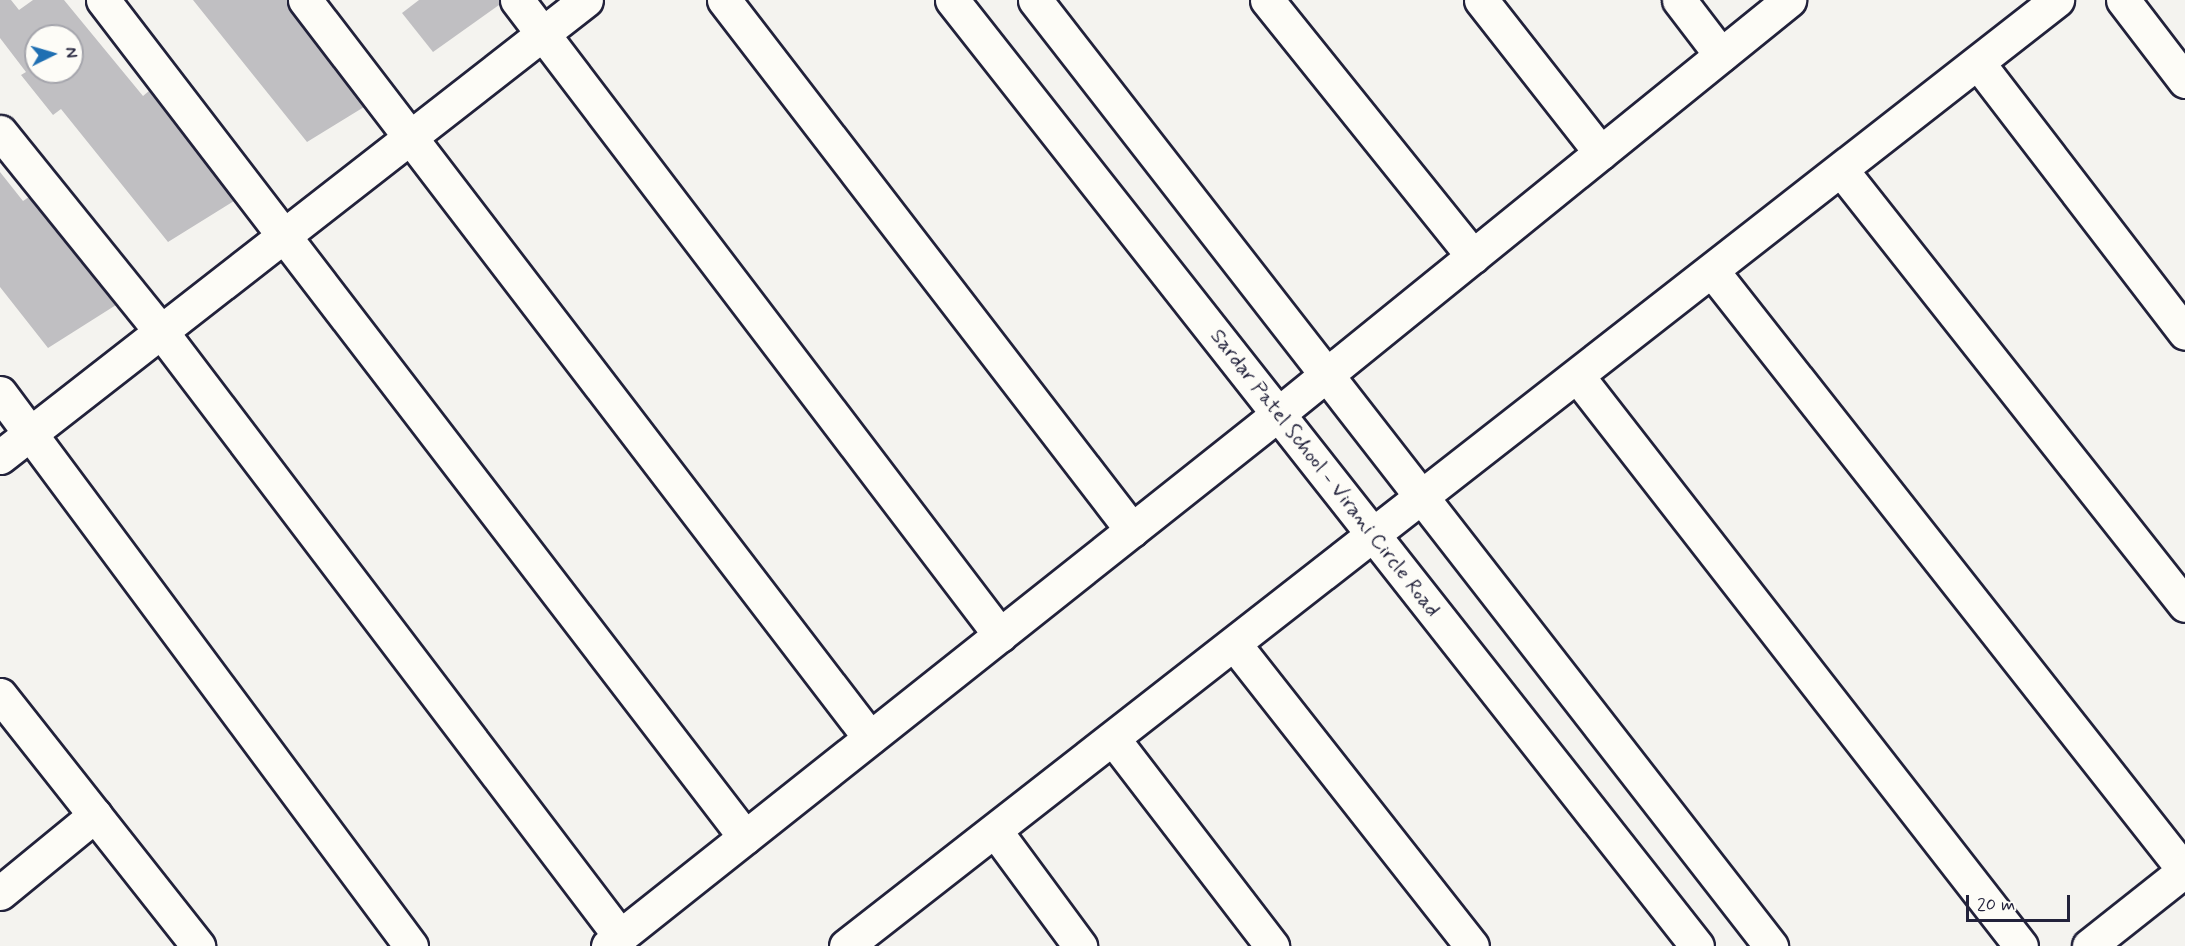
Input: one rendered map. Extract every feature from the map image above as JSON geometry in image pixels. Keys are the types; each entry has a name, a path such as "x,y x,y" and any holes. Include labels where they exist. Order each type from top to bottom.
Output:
{"street":[{"path":"103,0 281,236 745,837"},
{"path":"305,0 870,738"},
{"path":"517,0 999,635"},
{"path":"0,457 586,0"},
{"path":"724,0 1132,530"},
{"name":"Sardar Patel School - Virani Circle Road","path":"952,0 1697,946"},
{"path":"1035,0 1771,946"},
{"path":"1267,0 1473,256"},
{"path":"1481,0 1601,153"},
{"path":"1679,0 1721,55"},
{"path":"0,132 160,330 614,941 1278,414 1789,0"},
{"path":"864,941 996,832 1842,171 2057,0"},
{"path":"2123,0 2185,81"},
{"path":"1978,63 2185,333"},
{"path":"1842,171 2185,605"},
{"path":"1713,272 2185,870 2089,946"},
{"path":"1578,377 2021,946"},
{"path":"0,393 411,946"},
{"path":"1235,645 1472,946"},
{"path":"0,695 198,946"},
{"path":"1114,740 1272,946"},
{"path":"0,893 95,815"},
{"path":"996,832 1080,946"}],"building":[{"path":"0,0 11,0 19,10 33,0 64,0 84,24 24,24 24,69 0,38"},
{"path":"193,0 287,0 290,11 364,107 307,142"},
{"path":"419,0 499,0 499,5 433,52 402,13"},
{"path":"84,24 143,96 149,91 234,201 168,242 61,109 53,115 28,84 84,84"},
{"path":"0,172 23,201 29,197 116,305 48,348 0,287"}]}
